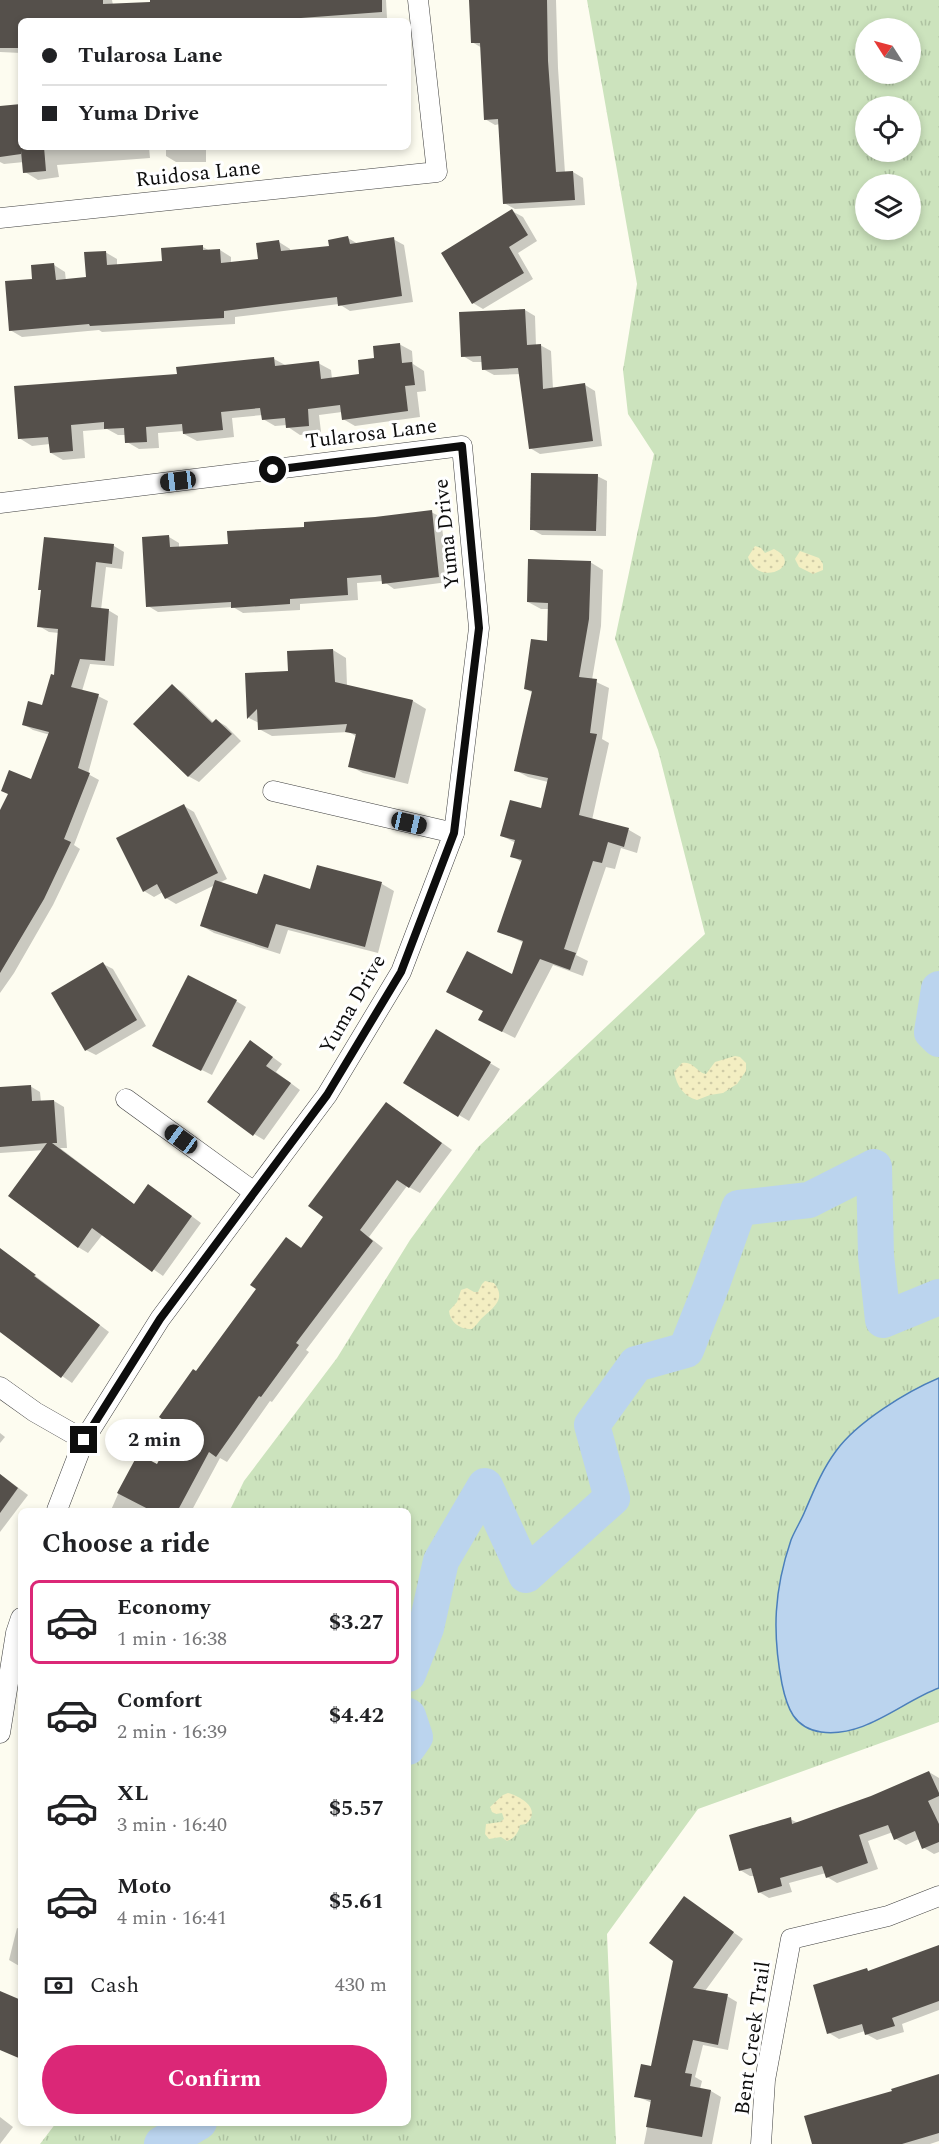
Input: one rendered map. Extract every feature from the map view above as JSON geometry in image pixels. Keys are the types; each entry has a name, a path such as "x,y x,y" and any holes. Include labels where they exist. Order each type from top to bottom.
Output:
{"street":[{"name":"Ruidosa Lane","path":"0,218 437,172 418,0"},
{"name":"Tularosa Lane","path":"0,503 462,446"},
{"name":"Yuma Drive","path":"58,1508 84,1440 160,1319 327,1095 401,972 454,833 479,628 462,446"},
{"path":"273,791 454,833"},
{"path":"126,1099 254,1192"},
{"path":"0,1387 35,1412 84,1440"},
{"path":"0,1733 18,1627"},
{"name":"Bent Creek Trail","path":"761,2144 765,2080 791,1939 888,1916 939,1896"}],"green space":[{"path":"587,0 939,0 939,1722 698,1809 607,1934 616,2144 40,2144 54,2126 411,2126 411,1508 231,1508 244,1481 337,1358 410,1240 478,1147 705,934 658,750 615,639 654,454 628,414 623,370 637,284"}],"sand":[{"path":"755,546 761,548 765,553 774,549 782,555 785,562 782,567 769,573 761,572 753,566 748,557"},
{"path":"800,551 819,558 823,564 823,570 813,574 799,567 795,559"},
{"path":"735,1056 740,1057 746,1063 746,1071 737,1084 723,1093 697,1100 684,1093 677,1082 674,1072 682,1063 690,1064 706,1074 715,1062"},
{"path":"485,1281 494,1283 498,1289 497,1303 472,1329 460,1327 451,1319 449,1311 457,1302 461,1290 467,1288 478,1292"},
{"path":"508,1793 528,1804 532,1813 530,1819 526,1824 520,1825 516,1835 510,1840 507,1841 501,1837 489,1839 485,1834 486,1824 500,1822 504,1819 502,1813 492,1812 490,1807"}],"water":[{"path":"939,1378 939,1688 882,1718 853,1730 821,1732 812,1730 798,1721 789,1709 782,1684 777,1647 778,1594 791,1540 822,1473 845,1440 883,1409"}],"building":[{"path":"0,0 103,0 103,4 150,2 150,0 382,0 382,12 301,18 18,18 18,48 0,48"},
{"path":"469,0 547,0 548,61 556,172 573,171 575,200 503,204 498,119 484,120 480,43 471,43"},
{"path":"18,104 18,150 44,150 46,171 23,173 21,151 21,154 0,157 0,106"},
{"path":"512,209 528,235 509,247 524,273 472,304 441,253"},
{"path":"348,236 350,244 394,237 402,296 338,306 337,297 224,311 224,318 90,326 89,324 9,331 5,281 32,279 31,265 54,263 56,280 86,277 84,252 106,251 107,265 162,261 161,248 203,245 203,250 220,249 221,263 258,259 256,243 279,240 281,251 329,246 328,240"},
{"path":"525,309 527,345 541,344 543,389 585,383 593,441 529,449 518,368 482,370 481,356 461,357 459,312"},
{"path":"400,343 402,363 412,362 415,385 405,386 408,411 342,420 340,405 308,409 309,426 286,428 285,418 262,420 260,408 221,412 223,430 183,434 182,424 146,427 147,442 125,443 124,428 104,429 104,422 71,425 73,451 50,453 48,437 18,439 14,386 177,374 176,367 274,357 275,366 319,361 321,379 359,374 358,360 374,358 373,346"},
{"path":"531,473 598,474 596,531 530,530"},
{"path":"432,510 439,577 382,584 381,575 347,578 348,595 290,599 290,604 231,608 231,602 146,607 142,537 169,535 170,547 228,544 227,531 304,527 304,522"},
{"path":"44,537 114,544 112,564 96,562 91,607 109,609 105,661 80,659 71,687 99,694 78,768 90,773 64,839 71,842 44,899 0,973 0,810 8,794 1,791 9,770 31,779 49,732 22,725 28,701 42,705 51,674 54,675 58,629 37,627 41,590 38,590"},
{"path":"528,559 591,561 589,619 579,677 597,679 590,733 597,734 579,815 629,828 624,847 608,842 602,863 593,861 564,949 576,953 570,970 540,959 502,1032 478,1020 483,1011 446,992 467,951 512,974 523,941 497,932 522,860 510,857 515,840 500,836 510,800 541,808 548,778 514,771 532,691 524,689 531,639 547,641 548,603 527,602"},
{"path":"333,649 335,682 413,700 395,778 348,767 356,734 345,732 347,724 258,730 257,709 247,719 245,673 288,671 287,651"},
{"path":"172,684 212,723 216,719 232,734 188,777 133,724"},
{"path":"184,804 218,873 165,899 157,884 143,892 116,838"},
{"path":"317,865 382,882 365,947 276,924 268,948 200,926 215,880 257,894 264,874 310,889"},
{"path":"103,962 137,1020 85,1051 51,993"},
{"path":"188,975 237,1000 201,1071 152,1046"},
{"path":"436,1029 491,1062 458,1117 403,1083"},
{"path":"250,1040 273,1057 266,1066 291,1083 253,1136 207,1102"},
{"path":"31,1085 32,1101 54,1100 57,1143 52,1143 134,1204 148,1184 192,1216 152,1272 92,1228 78,1248 8,1196 47,1143 0,1147 0,1087"},
{"path":"386,1102 442,1143 409,1188 397,1180 360,1230 373,1241 296,1343 299,1345 216,1457 209,1452 179,1508 146,1508 117,1493 138,1454 157,1464 175,1429 159,1417 193,1369 196,1371 256,1289 250,1285 286,1237 301,1248 323,1217 308,1206"},
{"path":"0,1248 100,1325 61,1378 0,1332"},
{"path":"0,1474 18,1488 0,1513"},
{"path":"929,1771 939,1793 939,1796 928,1801 939,1824 939,1842 922,1849 915,1831 894,1840 888,1825 859,1835 868,1863 826,1878 822,1866 780,1878 782,1886 758,1893 751,1868 739,1871 729,1835 791,1817 792,1824 871,1796"},
{"path":"684,1896 734,1932 693,1988 728,1994 718,2045 693,2040 685,2073 692,2074 690,2086 711,2090 702,2137 646,2127 651,2100 634,2097 641,2064 651,2066 673,1961 649,1943"},
{"path":"939,1945 939,2001 892,2018 895,2026 865,2035 862,2024 827,2034 813,1985 867,1968 868,1971"},
{"path":"0,1991 18,1999 18,2058 0,2050"},
{"path":"939,2074 939,2133 902,2144 812,2144 804,2116 892,2091 891,2089"}],"waterway":[{"path":"939,989 932,1032 939,1039"},
{"path":"411,1666 426,1628 441,1561 485,1486 526,1575 612,1498 592,1425 636,1364 686,1350 739,1208 809,1200 874,1167 876,1256 883,1320 939,1297"},
{"path":"411,1725 415,1737 411,1743"},
{"path":"162,2144 192,2126"}],"route":[{"path":"84,1440 160,1319 327,1095 401,972 454,833 479,628 462,446 273,470"}]}
